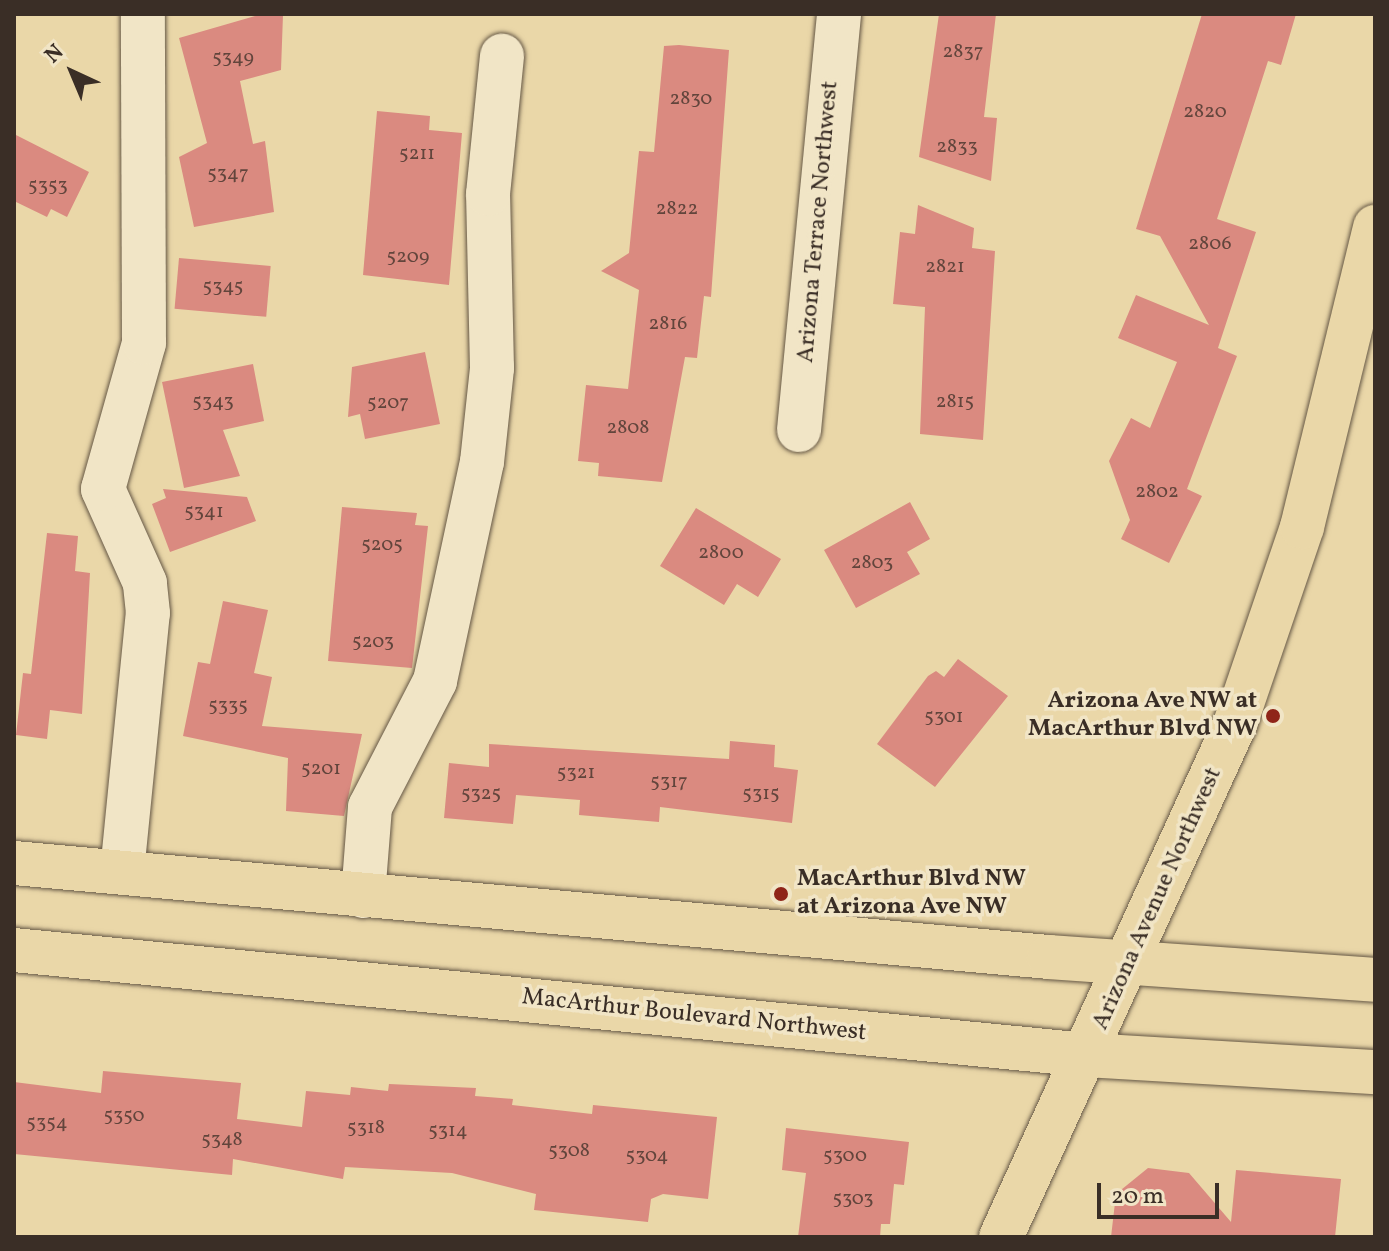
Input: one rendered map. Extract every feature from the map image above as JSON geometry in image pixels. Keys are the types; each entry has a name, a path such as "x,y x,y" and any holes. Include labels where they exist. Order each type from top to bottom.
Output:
{"main road":[{"name":"Arizona Avenue Northwest","path":"1001,1237 1087,1055 1235,724 1282,594 1375,227"},
{"path":"14,863 363,896 1375,980"},
{"name":"MacArthur Boulevard Northwest","path":"14,950 1087,1055 1375,1072"}],"street":[{"path":"122,872 148,613 145,583 103,489 144,343 143,14"},
{"name":"Arizona Terrace Northwest","path":"799,430 839,14"},
{"path":"363,896 370,807 435,681 482,462 492,368 488,194 502,56"}],"building":[{"path":"939,14 996,14 984,117 997,118 991,181 919,157"},
{"path":"1202,14 1296,14 1281,65 1268,61 1217,219 1256,232 1218,348 1237,356 1187,489 1202,496 1169,563 1121,539 1130,520 1109,461 1131,418 1150,428 1177,362 1118,338 1136,295 1209,325 1160,236 1136,229"},
{"path":"259,15 283,15 281,70 240,81 253,144 265,141 274,212 194,227 179,157 207,143 179,38"},
{"path":"664,46 729,50 711,297 704,296 697,358 685,357 662,482 598,476 599,463 578,461 586,385 628,389 639,290 601,271 629,253 639,151 654,152"},
{"path":"377,111 430,116 429,130 462,133 449,285 363,275"},
{"path":"14,134 89,172 67,217 51,209 47,217 14,201"},
{"path":"918,205 974,228 972,248 995,251 983,440 920,434 925,307 893,304 900,232 915,234"},
{"path":"179,258 271,266 266,317 175,309"},
{"path":"425,352 440,424 365,439 360,414 348,417 352,367"},
{"path":"253,364 264,421 223,430 240,476 184,488 162,382"},
{"path":"163,489 247,497 256,521 170,552 152,504 166,498"},
{"path":"910,502 930,539 907,552 920,574 856,608 824,550"},
{"path":"342,507 417,513 415,525 428,526 412,668 328,661"},
{"path":"696,508 781,559 758,597 737,584 724,605 660,566"},
{"path":"47,533 78,536 75,571 90,573 82,714 50,710 47,739 16,735 23,673 31,674"},
{"path":"223,601 268,610 254,673 272,677 262,726 362,734 344,816 286,811 288,758 183,736 198,662 210,664"},
{"path":"958,659 1008,696 935,787 877,744 928,676 936,671 944,677"},
{"path":"730,741 775,745 774,767 798,770 792,823 660,807 659,822 579,815 580,800 516,795 513,824 444,818 449,763 489,767 489,744 729,759"},
{"path":"103,1071 241,1083 237,1119 302,1127 306,1091 350,1095 351,1087 388,1091 389,1084 476,1088 475,1096 513,1099 512,1105 592,1114 593,1105 717,1117 708,1199 663,1194 651,1199 648,1222 534,1210 536,1194 452,1173 345,1167 343,1179 233,1159 232,1175 14,1154 14,1082 101,1093"},
{"path":"786,1128 909,1142 904,1185 894,1184 890,1224 881,1224 880,1237 798,1237 806,1173 782,1170"},
{"path":"1148,1168 1189,1173 1231,1222 1236,1170 1341,1179 1335,1237 1111,1237 1116,1194"}],"place":[{"name":"Arizona Ave NW at MacArthur Blvd NW","path":"1273,716"},
{"name":"MacArthur Blvd NW at Arizona Ave NW","path":"781,894"}]}
